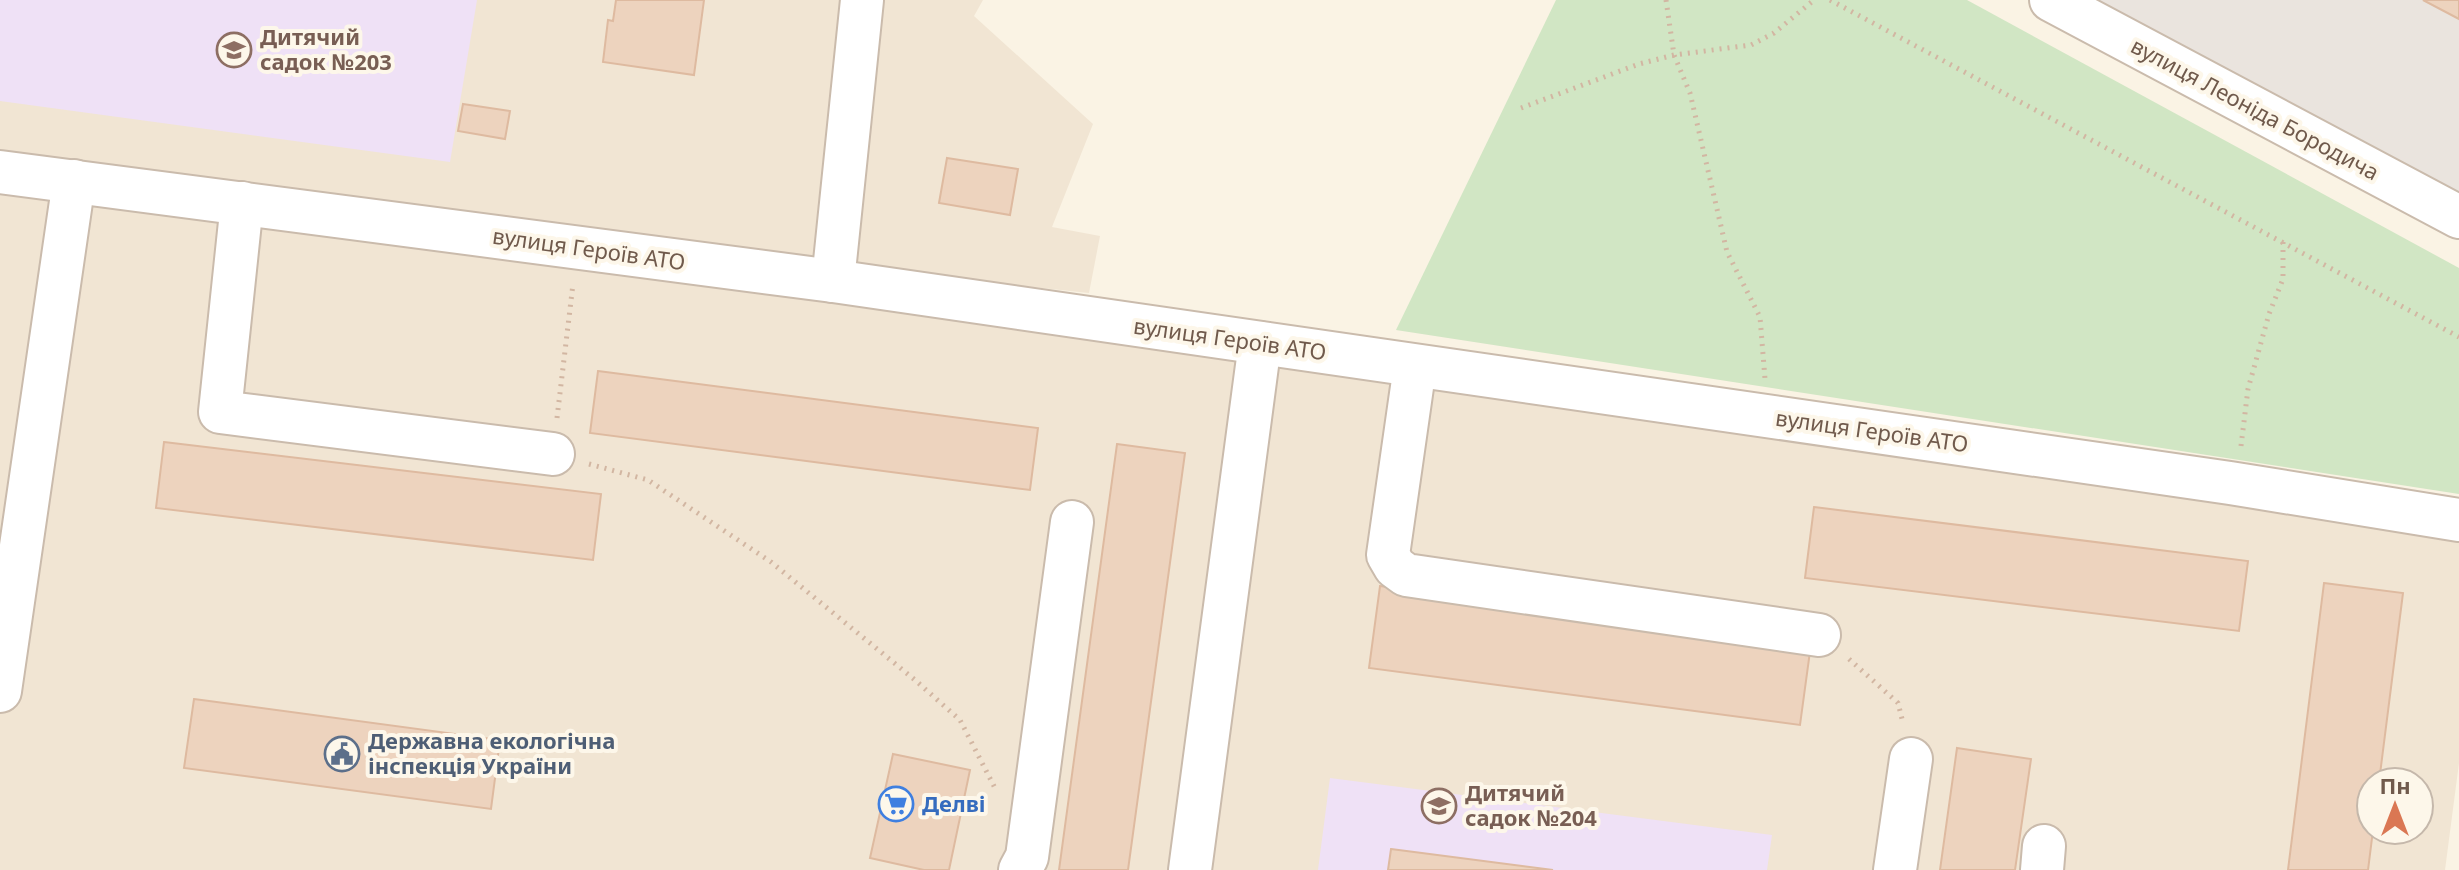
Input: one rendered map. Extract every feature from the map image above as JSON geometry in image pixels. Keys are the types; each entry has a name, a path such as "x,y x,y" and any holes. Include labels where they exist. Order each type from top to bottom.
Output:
{"street":[{"path":"833,281 862,0"},
{"name":"вулиця Леоніда Бородича","path":"2051,0 2459,217"},
{"name":"вулиця Героїв АТО","path":"0,172 833,281 2230,483 2459,520"},
{"path":"0,691 74,181"},
{"path":"242,203 220,412 553,454"},
{"path":"1190,870 1260,343"},
{"path":"1415,366 1388,555 1395,567 1406,575 1819,635"},
{"path":"1020,870 1027,857 1072,522"},
{"path":"1895,870 1911,759"}],"path":[{"path":"1666,0 1674,55 1690,93 1727,252 1760,317 1765,416"},
{"path":"1521,108 1639,64 1674,55 1751,45 1774,33 1814,0"},
{"path":"1830,0 2459,337"},
{"path":"2230,483 2242,439 2248,389 2269,314 2283,279 2283,241"},
{"path":"577,247 553,454 648,480 771,562 960,720 1002,801"},
{"path":"1819,635 1898,703 1911,759"}],"shaded area":[{"path":"0,0 983,0 974,16 1093,124 1052,227 1100,236 1089,293 242,203 0,169"},
{"name":"Дитячий садок №203","path":"0,0 477,0 450,162 0,101"},
{"path":"2051,0 2459,0 2459,217"},
{"path":"0,192 1304,358 2459,539 2459,763 2445,870 0,870"},
{"name":"Дитячий садок №204","path":"1330,778 1772,835 1767,870 1318,870"}],"green space":[{"path":"1556,0 1967,0 2459,268 2459,494 1396,330"}],"building":[{"path":"616,0 704,0 694,75 603,62 608,20 613,21"},
{"path":"2423,0 2459,0 2459,19"},
{"path":"463,104 510,111 505,139 458,131"},
{"path":"947,158 1018,169 1010,215 939,203"},
{"path":"598,371 1038,428 1030,490 590,433"},
{"path":"164,442 601,494 593,560 156,508"},
{"path":"1117,444 1185,453 1128,870 1059,870"},
{"path":"1814,507 2248,561 2239,631 1805,578"},
{"path":"2324,583 2403,593 2381,766 2355,766 2355,846 2371,846 2368,870 2288,870"},
{"path":"1380,586 1811,644 1800,725 1369,668"},
{"name":"Державна екологічна інспекція України","path":"194,699 500,740 491,809 184,768"},
{"path":"1957,748 2031,759 2015,870 1940,870"},
{"path":"893,754 970,770 949,870 924,870 870,858"},
{"path":"1391,849 1553,870 1388,870"}],"place":[{"name":"Дитячий садок №203","path":"234,50"},
{"name":"Державна екологічна інспекція України","path":"342,754"},
{"name":"Делві","path":"896,804"},
{"name":"Дитячий садок №204","path":"1439,806"}]}
